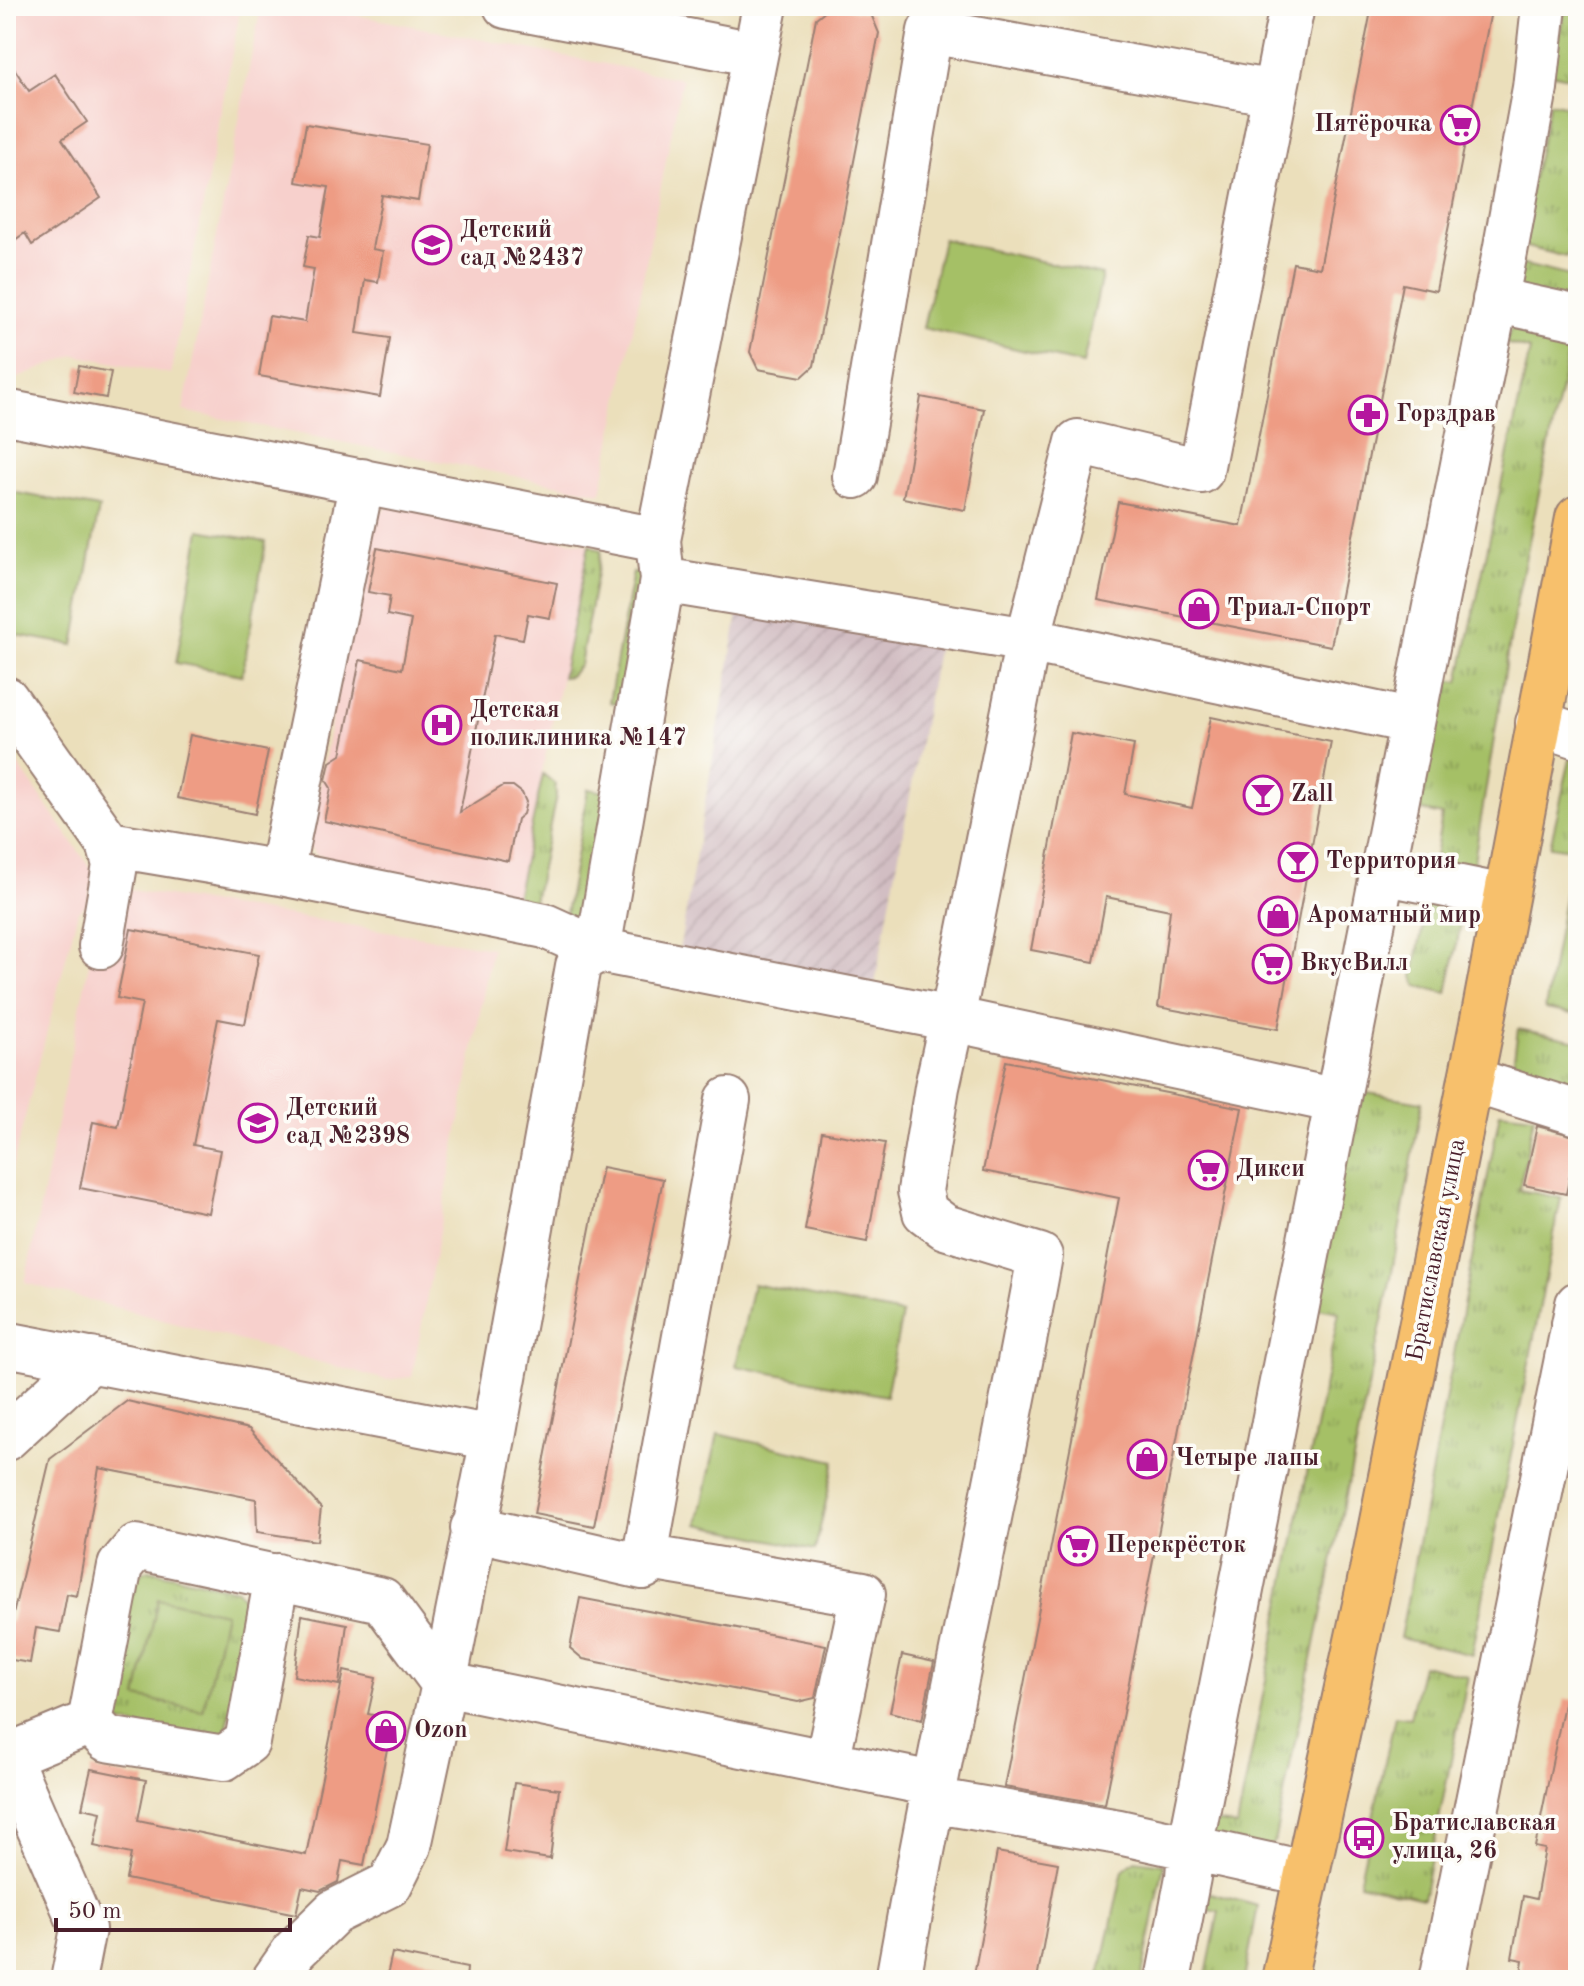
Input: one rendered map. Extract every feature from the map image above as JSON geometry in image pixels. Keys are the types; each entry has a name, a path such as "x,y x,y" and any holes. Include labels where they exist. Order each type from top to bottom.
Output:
{"main road":[{"name":"Братиславская улица","path":"1284,1980 1369,1586 1505,897 1558,729 1578,518"}],"street":[{"path":"506,6 609,16 755,54"},
{"path":"598,950 660,560 765,6"},
{"path":"898,1980 931,1800 1005,1448 1040,1256 945,1227 925,1212 920,1191 937,1087 1028,640 1078,442 1201,471 1292,6"},
{"path":"1168,1980 1188,1877 1190,1848 1495,300 1535,88 1544,6"},
{"path":"855,476 930,31 1274,93"},
{"path":"1495,300 1578,318"},
{"path":"6,412 362,481 660,560 1410,721"},
{"path":"281,873 362,481"},
{"path":"6,699 109,844 115,865 101,946"},
{"path":"109,844 281,873 545,926 598,950 952,1019 1337,1101"},
{"path":"1382,872 1505,897"},
{"path":"274,1980 295,1950 334,1912 390,1884 409,1846 493,1438 578,966 581,960 598,950"},
{"path":"1471,1080 1578,1113"},
{"path":"643,1567 728,1100"},
{"path":"1442,1980 1578,1304"},
{"path":"6,1344 493,1438"},
{"path":"6,1438 91,1360"},
{"path":"473,1528 643,1567 656,1559 863,1594 827,1762"},
{"path":"90,1722 120,1566 136,1547 382,1600 444,1684 923,1782 931,1800"},
{"path":"90,1722 107,1739 224,1758 247,1742 277,1576"},
{"path":"73,1980 83,1929 7,1756 90,1722"},
{"path":"931,1800 1119,1832 1305,1873"}],"shaded area":[{"path":"6,6 241,6 171,374 75,355 6,383"},
{"name":"Детский сад №2437","path":"261,6 310,6 682,79 601,493 183,411"},
{"name":"Детская поликлиника №147","path":"394,503 589,545 515,902 317,855 309,847 367,520"},
{"path":"740,603 938,645 875,983 679,951"},
{"path":"6,747 94,873 87,904 78,911 6,1191"},
{"name":"Детский сад №2398","path":"124,889 492,948 412,1377 386,1380 25,1283 89,963"}],"green space":[{"path":"1565,11 1578,13 1578,79 1550,73"},
{"path":"1550,102 1578,108 1578,209 1567,257 1518,245"},
{"path":"943,239 1102,275 1083,364 923,328"},
{"path":"1512,262 1578,278 1578,305 1517,292"},
{"path":"1515,319 1565,333 1571,339 1516,604 1473,867 1466,873 1433,869 1442,815 1413,809 1436,679 1459,682 1530,350 1505,343"},
{"path":"6,491 99,508 74,645 6,633"},
{"path":"200,530 266,542 242,675 176,663"},
{"path":"589,545 601,551 580,665 570,676 562,677"},
{"path":"633,572 654,576 630,706 609,702"},
{"path":"1573,747 1578,748 1578,850 1550,846"},
{"path":"543,774 555,784 556,796 533,906 515,902"},
{"path":"588,789 612,793 588,929 564,925"},
{"path":"1569,870 1578,872 1578,1015 1545,1009"},
{"path":"1428,899 1460,910 1461,923 1447,993 1417,986 1413,977"},
{"path":"1518,1029 1578,1041 1578,1097 1511,1080"},
{"path":"1355,1091 1422,1102 1392,1272 1274,1843 1268,1851 1209,1842 1210,1821 1237,1826 1339,1312 1313,1307"},
{"path":"1500,1112 1534,1116 1519,1190 1561,1198 1472,1655 1400,1638"},
{"path":"753,1284 902,1314 886,1396 736,1366"},
{"path":"718,1434 835,1461 815,1550 698,1524"},
{"path":"148,1570 237,1590 252,1610 226,1732 206,1741 114,1721 106,1703 133,1578"},
{"path":"158,1599 225,1613 203,1711 137,1697"},
{"path":"1422,1665 1468,1676 1423,1898 1359,1883 1395,1716 1410,1718"},
{"path":"1135,1860 1164,1864 1141,1980 1099,1980 1123,1870"},
{"path":"1200,1890 1258,1906 1244,1980 1205,1980 1219,1911 1193,1907"}],"building":[{"path":"831,6 871,14 879,33 814,366 802,377 758,369 750,352 816,18"},
{"path":"1372,6 1492,6 1436,291 1403,284 1331,646 1098,600 1118,502 1241,526 1293,263 1320,268"},
{"path":"6,56 29,91 55,74 87,122 62,139 101,198 32,245 25,233 6,246"},
{"path":"306,124 427,144 418,201 382,195 372,249 383,251 378,282 365,280 357,333 390,338 380,397 259,376 269,316 305,322 314,269 303,267 309,235 320,237 329,187 296,182"},
{"path":"79,366 111,372 106,398 74,392"},
{"path":"921,397 984,409 965,510 903,498"},
{"path":"377,548 557,583 550,618 528,614 523,639 495,634 460,812 503,786 513,786 522,793 526,802 523,814 517,819 508,861 324,821 331,788 326,780 330,762 341,755 360,660 402,669 411,620 387,615 390,596 368,592"},
{"path":"1211,717 1331,742 1278,1029 1158,1007 1170,910 1106,897 1094,962 1031,950 1071,733 1134,745 1125,794 1192,808"},
{"path":"190,735 268,751 255,814 177,798"},
{"path":"131,929 259,954 245,1024 218,1019 193,1145 220,1150 208,1213 80,1188 93,1122 118,1127 142,1003 117,998"},
{"path":"1006,1061 1242,1108 1105,1804 1004,1787 1119,1198 983,1171"},
{"path":"1537,1126 1578,1137 1566,1194 1524,1185"},
{"path":"822,1132 885,1143 867,1242 805,1230"},
{"path":"602,1167 663,1179 594,1526 534,1514"},
{"path":"127,1401 249,1429 321,1508 317,1541 257,1532 256,1499 99,1468 77,1596 67,1594 60,1632 36,1628 30,1663 6,1659 6,1623 11,1623 50,1459"},
{"path":"580,1598 826,1645 815,1698 798,1702 583,1659 570,1648"},
{"path":"302,1615 347,1624 339,1685 294,1676"},
{"path":"902,1655 934,1662 922,1720 890,1712"},
{"path":"344,1671 376,1678 368,1714 393,1719 364,1865 342,1861 338,1882 320,1891 302,1887 296,1914 126,1879 131,1854 94,1846 101,1812 82,1808 91,1769 146,1780 138,1820 306,1855"},
{"path":"1565,1699 1578,1700 1578,1980 1520,1980 1523,1960 1512,1958 1523,1896 1536,1899 1545,1849 1535,1847"},
{"path":"514,1783 559,1789 550,1859 504,1852"},
{"path":"997,1852 1058,1863 1037,1980 973,1980"},
{"path":"392,1953 467,1968 466,1980 386,1980"}],"place":[{"name":"Пятёрочка","path":"1460,125"},
{"name":"Детский сад №2437","path":"432,245"},
{"name":"Горздрав","path":"1368,415"},
{"name":"Триал-Спорт","path":"1199,609"},
{"name":"Детская поликлиника №147","path":"442,725"},
{"name":"Zall","path":"1263,795"},
{"name":"Территория","path":"1298,862"},
{"name":"Ароматный мир","path":"1278,916"},
{"name":"ВкусВилл","path":"1272,964"},
{"name":"Детский сад №2398","path":"258,1123"},
{"name":"Дикси","path":"1208,1170"},
{"name":"Четыре лапы","path":"1147,1459"},
{"name":"Перекрёсток","path":"1078,1546"},
{"name":"Ozon","path":"386,1731"},
{"name":"Братиславская улица, 26","path":"1364,1838"}]}
